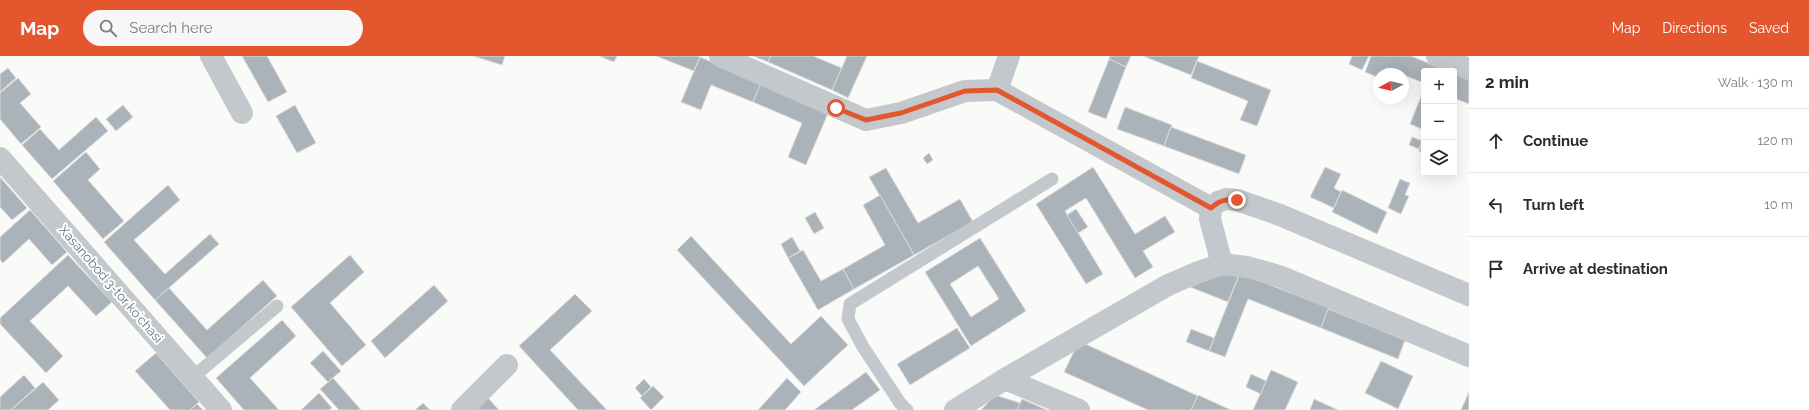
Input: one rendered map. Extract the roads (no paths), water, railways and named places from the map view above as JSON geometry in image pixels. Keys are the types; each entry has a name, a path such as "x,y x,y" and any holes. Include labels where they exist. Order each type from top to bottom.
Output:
{"street":[{"path":"211,56 242,113"},
{"path":"720,56 866,120 901,113 965,91 997,90 1211,208"},
{"path":"997,90 1009,56"},
{"path":"1437,56 1469,69"},
{"name":"Xasanobod 3-tor koʻchasi","path":"0,158 221,410"},
{"path":"1222,264 1210,219 1211,208 1218,202 1226,199 1237,200 1280,215 1469,295"},
{"path":"955,410 1005,379 1168,285 1222,264 1247,267 1279,276 1469,356"},
{"path":"462,410 508,365"},
{"path":"1005,379 1079,410"}],"lane":[{"path":"907,410 863,347 848,319 850,304 1052,179"},
{"path":"193,377 277,306"}]}
